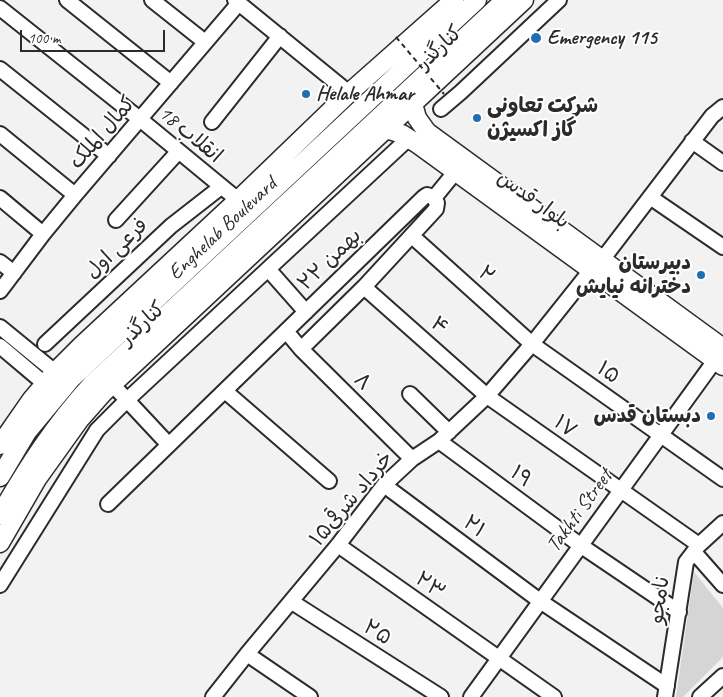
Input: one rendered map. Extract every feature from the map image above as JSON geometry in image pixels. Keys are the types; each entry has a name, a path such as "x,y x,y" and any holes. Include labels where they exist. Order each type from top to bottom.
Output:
{"main road":[{"name":"کنارگذر","path":"0,543 42,471 80,419 112,384 296,202 386,129 413,104 482,30 515,2"},
{"name":"کنارگذر","path":"0,445 32,400 45,374 238,200 349,93 462,3"},
{"name":"Enghelab Boulevard","path":"0,477 27,432 71,379 462,3"},
{"name":"Enghelab Boulevard","path":"0,515 46,438 68,409 116,360 182,299 296,202 482,30"},
{"name":"بلوار قدس","path":"413,104 417,118 460,166"},
{"name":"بلوار قدس","path":"386,129 402,134 460,166 721,356"},
{"path":"170,285 182,299"}],"street":[{"path":"67,0 170,83"},
{"path":"152,0 205,42"},
{"path":"441,109 462,92 559,0"},
{"path":"237,2 349,93"},
{"name":"کمال الملک","path":"0,291 43,234 141,120 237,2"},
{"path":"515,2 533,24"},
{"name":"انقلاب 18","path":"0,8 238,200"},
{"path":"212,122 280,36"},
{"path":"0,69 109,156"},
{"name":"۱۵خرداد شرقی","path":"213,697 338,545 384,485 412,459 450,432 487,396 532,344 650,197 712,116 723,107"},
{"path":"0,134 75,195"},
{"path":"0,585 97,430 409,138"},
{"path":"692,141 723,163"},
{"path":"116,220 178,152"},
{"path":"434,198 460,166"},
{"name":"فرعی اول","path":"45,344 171,226 221,187"},
{"name":"۲۲ بهمن","path":"108,504 424,197 428,195 434,198 437,203 436,209 364,287 301,349"},
{"path":"650,197 723,247"},
{"path":"0,198 43,234"},
{"name":"۲","path":"412,236 532,344"},
{"path":"0,262 14,273"},
{"path":"268,269 306,312"},
{"name":"۴","path":"364,287 487,396"},
{"path":"0,327 45,374"},
{"name":"۸","path":"286,331 301,349 412,459"},
{"name":"۱۵","path":"532,344 723,479"},
{"path":"0,346 45,374"},
{"name":"Takhti Street","path":"470,697 661,434 721,356"},
{"path":"112,384 169,444"},
{"path":"225,391 328,481"},
{"path":"410,394 450,432"},
{"name":"۱۷","path":"487,396 620,490 696,549 723,585"},
{"name":"۱۹","path":"439,441 580,545 679,612"},
{"name":"۲۱","path":"384,485 666,692"},
{"name":"نامجو","path":"666,692 686,562 696,549 723,523"},
{"name":"۲۳","path":"338,545 554,697"},
{"name":"۲۵","path":"292,602 441,697"},
{"path":"247,654 310,697"},
{"path":"700,697 723,676"}],"path":[{"path":"396,37 444,94"}],"shaded area":[{"path":"694,572 723,608 723,657 683,697 676,697"}],"place":[{"name":"Emergency 115","path":"536,38"},
{"name":"Helale Ahmar","path":"306,94"},
{"name":"شرکت تعاونی گاز اکسیژن","path":"477,118"},
{"name":"دبیرستان دخترانه نیایش","path":"701,275"},
{"name":"دبستان قدس","path":"711,416"}]}
